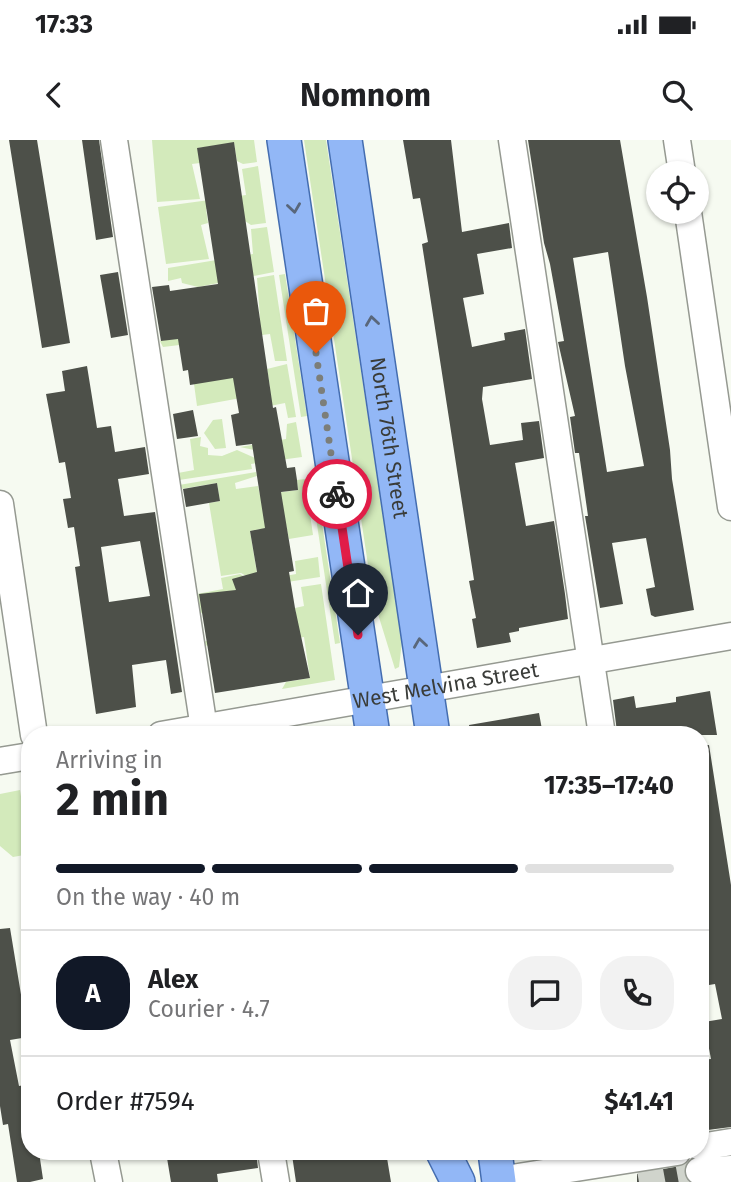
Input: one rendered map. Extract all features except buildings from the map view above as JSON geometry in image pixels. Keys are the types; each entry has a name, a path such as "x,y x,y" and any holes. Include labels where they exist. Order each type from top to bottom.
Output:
{"main road":[{"path":"284,140 371,726"},
{"name":"North 76th Street","path":"345,140 432,726"},
{"path":"439,1160 442,1182"},
{"path":"447,1160 458,1182"}],"street":[{"path":"114,140 203,726"},
{"path":"512,140 601,726"},
{"path":"677,140 680,161"},
{"path":"690,224 731,507"},
{"path":"0,504 33,726"},
{"name":"West Melvina Street","path":"236,726 731,636"},
{"path":"0,761 21,758"},
{"path":"709,1154 731,1142"},
{"path":"104,1160 108,1182"},
{"path":"272,1160 276,1182"},
{"path":"498,1171 598,1160"},
{"path":"703,1160 731,1169"}],"green space":[{"path":"152,140 254,140 257,162 243,164 237,161 234,143 198,148 200,163 192,164 200,199 157,202"},
{"path":"304,140 326,140 402,642 399,667 395,669 373,598"},
{"path":"258,166 266,223 251,225 245,221 242,204 206,209 208,223 201,225 209,259 166,264 158,207 246,195 242,169"},
{"path":"267,227 274,272 198,287 182,283 181,278 168,281 168,268 253,254 251,229"},
{"path":"285,274 307,416 301,417 279,275"},
{"path":"274,275 287,361 275,361 270,334 163,347 160,341 260,318 257,278"},
{"path":"287,364 296,417 288,418 285,403 265,407 258,395 197,406 194,384 223,369 270,387 267,369"},
{"path":"222,419 226,448 215,449 204,433 213,420"},
{"path":"296,422 302,457 251,464 252,469 179,480 178,473 194,470 190,439 201,437 200,446 208,448 208,455 222,456 237,450 255,458 254,450 240,447 286,439 287,424"},
{"path":"256,472 257,476 235,483 236,489 258,486 260,495 298,490 297,480 305,479 313,535 289,539 286,525 250,531 258,579 253,580 241,573 221,576 209,503 220,501 217,483 181,489 179,485"},
{"path":"315,477 340,643 335,644 310,478"},
{"path":"318,557 320,577 261,586 203,614 200,612 197,594 223,589 221,578 240,574 253,582 296,574 295,561"},
{"path":"321,584 335,680 282,689 286,682 310,678 304,637 207,646 203,642 296,613 295,608 304,606 301,587"},
{"path":"20,790 21,856 13,857 0,846 0,794"}],"tunnel":[{"path":"639,1182 699,1171"}],"way so far":[{"path":"316,353 337,494"}],"route":[{"path":"337,494 358,635"}]}
